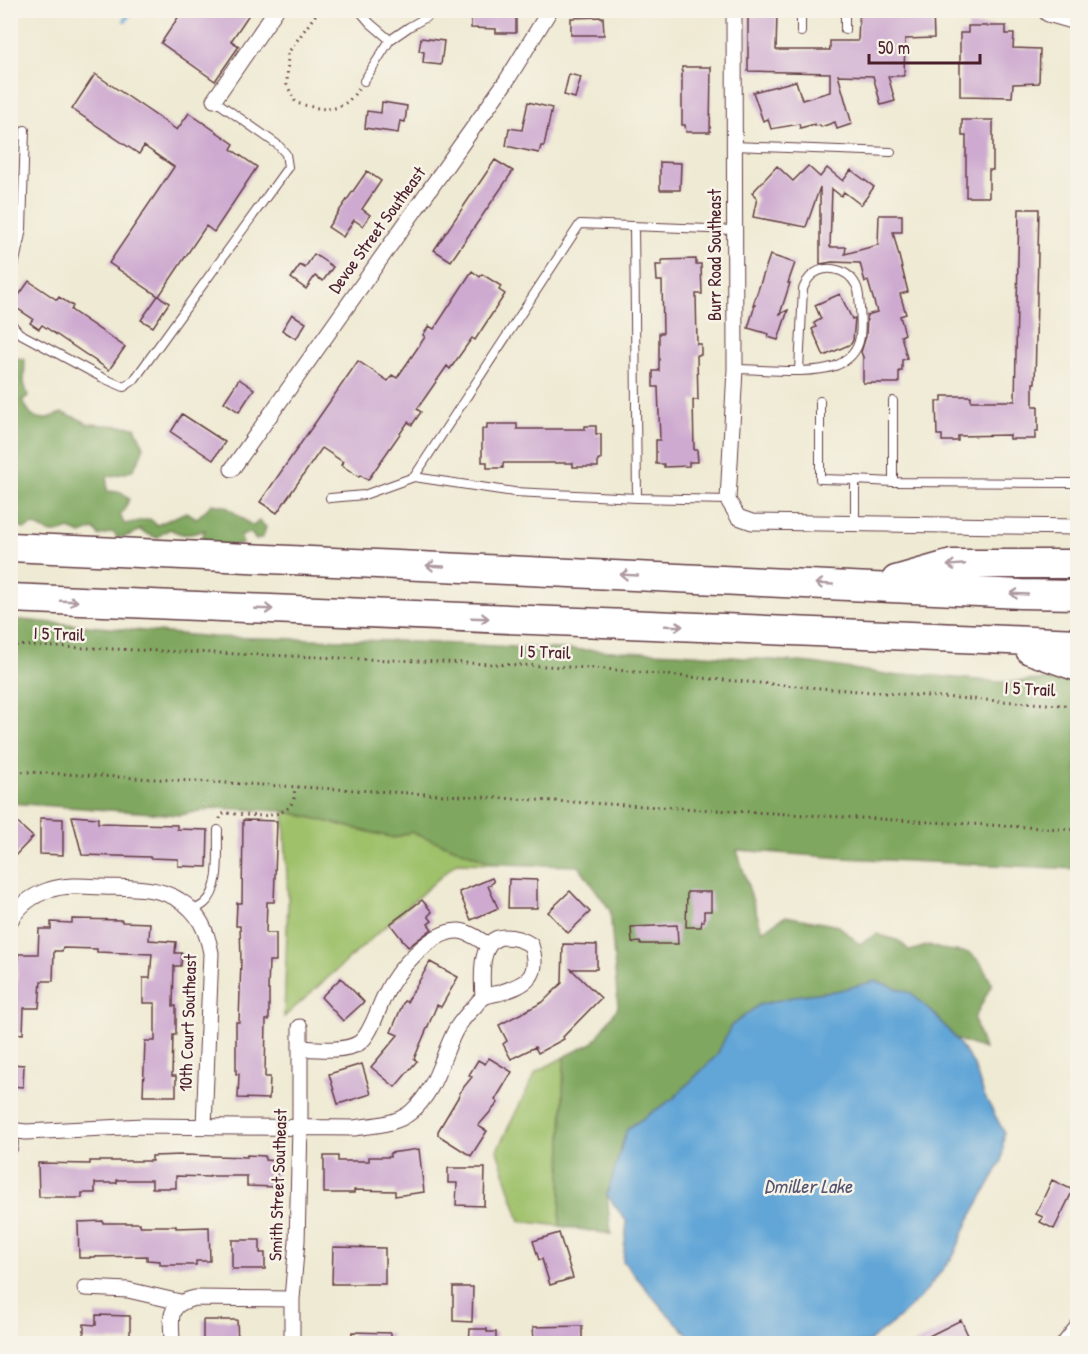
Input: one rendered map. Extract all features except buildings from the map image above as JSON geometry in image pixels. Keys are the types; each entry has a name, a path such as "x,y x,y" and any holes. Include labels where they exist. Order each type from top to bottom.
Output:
{"highway":[{"path":"10,547 1077,595"},
{"path":"872,586 952,564 1077,564"},
{"path":"10,598 1077,643"},
{"path":"997,639 1077,667"}],"main road":[{"path":"1050,10 1077,18"}],"street":[{"path":"214,100 276,10"},
{"name":"Devoe Street Southeast","path":"232,469 507,80 550,10"},
{"name":"Burr Road Southeast","path":"728,500 735,369 734,10"},
{"path":"728,500 738,518 752,522 1077,527"},
{"name":"10th Court Southeast","path":"10,921 25,903 38,895 68,886 152,890 178,899 193,911 202,922 208,936 211,953 204,1126"},
{"path":"300,1048 328,1049 357,1045 369,1031 383,998 403,967 434,940 449,932 462,931 488,945"},
{"path":"10,1147 11,1130 26,1132 143,1126 354,1128 398,1121 412,1111 424,1097 434,1080 455,1030 483,998 510,989 525,982 531,976 535,965 531,945 522,939 498,937 488,945 482,972 483,998"},
{"name":"Smith Street Southeast","path":"292,1344 300,1128 300,1027"},
{"path":"85,1288 128,1290 180,1302 195,1298 292,1299"},
{"path":"172,1344 172,1312 180,1302"},
{"path":"1064,1344 1077,1326"}],"lane":[{"path":"359,10 390,40"},
{"path":"364,81 390,40 439,10"},
{"path":"801,10 801,32"},
{"path":"845,10 845,30"},
{"path":"10,322 19,333 103,378 124,387 134,380 288,167 286,154 278,144 214,100"},
{"path":"10,285 22,229 25,130"},
{"path":"734,146 891,152"},
{"path":"414,477 580,224 734,230"},
{"path":"634,226 637,498"},
{"path":"735,369 799,370 820,370 850,357 858,346 861,330 858,291 851,278 842,271 829,269 815,273 803,289 799,370"},
{"path":"820,401 820,479 893,482 1077,483"},
{"path":"893,401 893,482"},
{"path":"330,498 364,495 414,477 514,492 728,500"},
{"path":"855,480 855,524"},
{"path":"193,911 205,903 216,886 218,830"}],"path":[{"path":"319,10 288,53 287,85 296,103 319,109 338,109 353,98 364,81"},
{"name":"I 5 Trail","path":"10,645 595,668 1077,706"},
{"path":"10,771 1077,830"},
{"path":"218,830 221,815 225,813 271,817 284,811 293,802 295,787"}],"green space":[{"path":"10,352 17,358 25,360 24,383 28,396 22,401 33,417 44,419 62,413 89,424 135,427 144,447 135,467 128,472 107,477 107,491 120,492 129,499 124,511 120,514 124,524 150,519 157,525 186,512 197,518 212,504 225,506 253,526 259,521 266,527 263,537 256,540 251,533 240,535 243,544 212,546 202,538 205,530 187,534 170,529 157,538 142,532 141,529 131,535 118,538 113,532 99,536 94,529 81,534 69,529 55,533 47,532 34,525 24,529 11,523"},
{"path":"10,619 213,637 395,641 678,653 812,663 899,676 916,674 998,682 1077,678 1077,869 843,858 737,850 762,931 786,916 839,926 859,944 877,934 899,941 910,951 929,945 940,949 970,953 981,963 992,984 974,1019 984,1049 956,1039 933,1013 836,991 801,995 759,1005 731,1026 717,1055 674,1098 627,1129 607,1195 611,1234 560,1226 564,1057 594,1042 618,1007 610,910 579,866 497,864 411,832 394,838 284,811 216,808 180,815 11,803"},
{"path":"284,811 394,838 411,832 497,864 456,863 284,1017 288,901"},
{"path":"564,1057 560,1226 520,1221 497,1150 536,1072"}],"water":[{"name":"Dmiller Lake","path":"876,981 911,993 933,1013 973,1063 984,1095 1004,1132 1002,1161 968,1222 954,1255 921,1297 867,1343 696,1343 663,1309 623,1261 627,1222 607,1195 627,1129 674,1098 717,1055 731,1026 759,1005"}],"waterway":[{"path":"125,20 132,10"}]}
